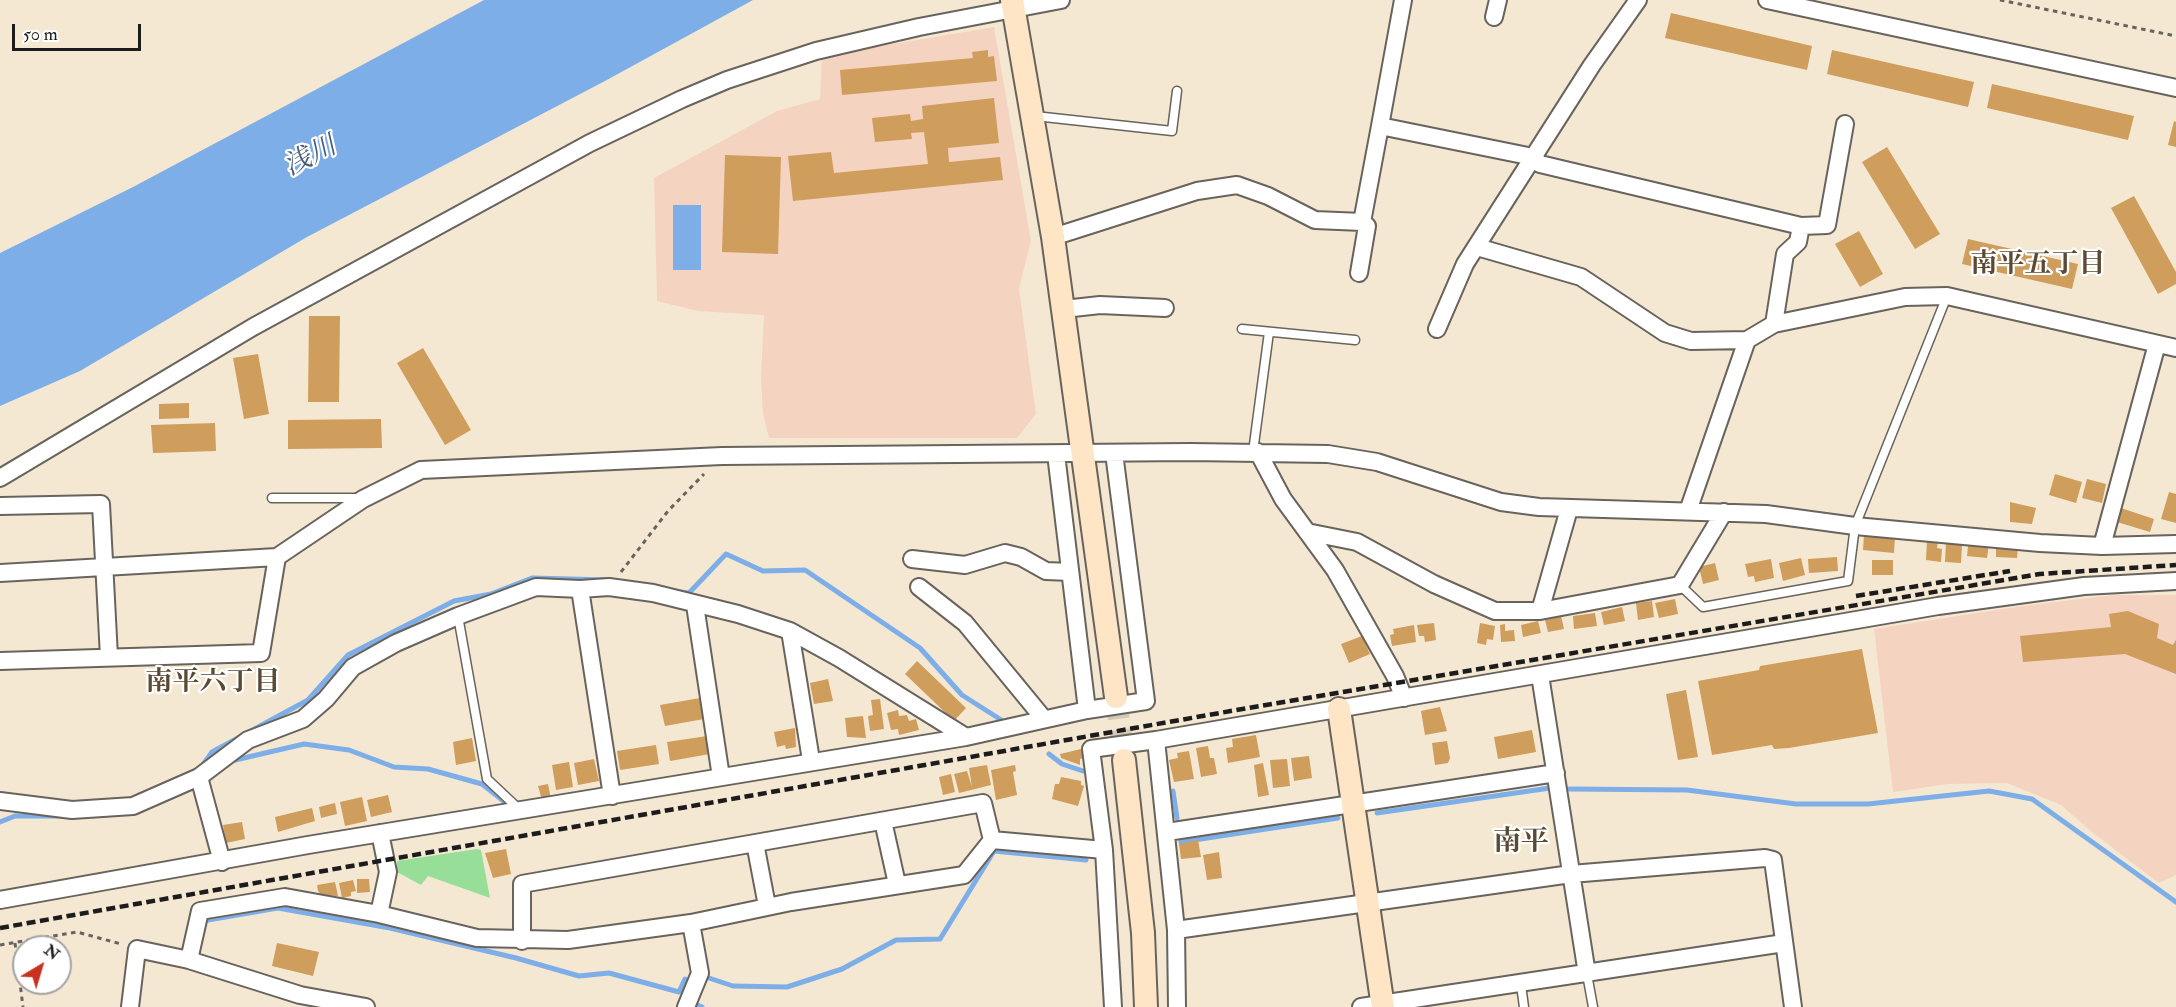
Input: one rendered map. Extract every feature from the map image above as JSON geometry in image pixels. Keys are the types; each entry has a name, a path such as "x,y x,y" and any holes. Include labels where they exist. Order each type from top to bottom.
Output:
{"street":[{"path":"0,478 254,327 590,143 682,99 726,80 816,51 1013,5 1061,0"},
{"path":"1362,222 1403,0"},
{"path":"1437,329 1465,264 1592,65 1638,0"},
{"path":"1767,0 2176,88"},
{"path":"1013,5 1064,309 1116,697"},
{"path":"1380,126 1533,157 1540,164 1801,226 1827,225 1845,124"},
{"path":"1053,237 1197,192 1237,185 1268,196 1315,220 1362,222 1368,226 1359,273"},
{"path":"1774,324 1785,254 1798,242 1801,226"},
{"path":"1477,247 1581,277 1665,333 1691,341 1747,340 1774,324 1905,297 1947,296 2176,348"},
{"path":"1064,309 1100,305 1164,308"},
{"path":"1688,510 1747,340"},
{"path":"2102,546 2157,344"},
{"path":"1256,452 1283,499 1335,570 1395,676 1404,698"},
{"path":"0,573 277,557 363,499 429,468 722,456 1256,452 1328,454 1367,461 1429,477 1501,502 1569,509 1724,512 2040,543 2102,546 2176,544"},
{"path":"0,900 811,760 966,737 1087,710 1146,700 1114,453"},
{"path":"1056,454 1087,710"},
{"path":"0,506 101,504 109,657"},
{"path":"1540,611 1569,509"},
{"path":"1308,532 1357,542 1434,584 1495,611 1540,611 1680,585 1724,512"},
{"path":"912,559 965,565 1005,554 1021,556 1046,571 1070,572"},
{"path":"0,661 261,653 277,557"},
{"path":"1113,1007 1104,850 1091,749 1156,740 1938,606 2084,586 2176,581"},
{"path":"919,586 965,623 1044,719"},
{"path":"0,801 72,810 133,806 199,777 248,740 303,719 326,699 353,667 396,643 458,616 536,587 580,589 609,587 653,593 738,614 790,631 839,658 966,737"},
{"path":"580,589 612,796"},
{"path":"695,605 721,777"},
{"path":"790,631 811,760"},
{"path":"1540,675 1587,974"},
{"path":"1339,709 1368,904 1376,1006 1784,943"},
{"path":"1156,740 1176,930 1177,1007"},
{"path":"1124,760 1143,933 1146,1007"},
{"path":"1167,832 1556,773"},
{"path":"199,777 222,862"},
{"path":"522,941 522,884 983,803 992,840"},
{"path":"883,821 897,884"},
{"path":"379,914 388,872 380,833"},
{"path":"992,840 1104,850"},
{"path":"189,960 201,911 285,897 379,914 477,938 522,941 568,940 691,923 767,906 964,875 992,840"},
{"path":"755,843 767,906"},
{"path":"1176,930 1571,874 1765,858 1773,860 1793,1007"},
{"path":"686,1007 700,973 691,923"},
{"path":"130,1007 137,949 189,960 300,995 366,1007"}],"lane":[{"path":"1033,116 1173,131 1177,91"},
{"path":"1680,585 1703,607 1848,581 1855,526 1947,296"},
{"path":"1242,329 1355,340"},
{"path":"1256,452 1269,332"},
{"path":"272,498 363,499"},
{"path":"458,616 487,779 521,810"},
{"path":"1587,974 1593,1007"},
{"path":"1521,985 1524,1007"}],"path":[{"path":"2000,0 2176,36"},
{"path":"609,587 668,511 722,456"},
{"path":"58,935 77,932 137,949"}],"shaded area":[{"path":"994,27 1031,241 1019,289 1036,414 1017,438 769,438 763,414 761,378 764,315 697,311 657,301 654,178 777,111 820,99 822,56"},
{"path":"2114,595 2176,595 2176,875 2159,883 2093,833 2061,805 2007,783 1948,784 1893,792 1874,629 2022,606"}],"green space":[{"path":"481,850 490,898 428,876 421,885 397,872 397,861"}],"water":[{"name":"浅川","path":"484,0 753,0 605,81 307,237 80,371 0,406 0,253 133,187"},
{"path":"673,205 701,205 701,270 673,270"}],"building":[{"path":"1671,13 1812,46 1807,70 1665,38"},
{"path":"988,50 988,57 994,56 997,81 842,95 840,70 973,58 972,52"},
{"path":"1832,50 1974,82 1968,107 1827,74"},
{"path":"1992,84 2134,116 2128,140 1987,108"},
{"path":"994,98 999,143 948,148 949,162 1000,157 1003,180 793,201 788,156 831,152 834,173 928,164 924,132 911,133 912,139 875,142 872,118 910,114 911,121 923,119 922,106"},
{"path":"2174,121 2176,122 2176,147 2168,145"},
{"path":"1887,147 1940,234 1915,249 1862,162"},
{"path":"725,155 781,157 778,254 722,252"},
{"path":"2134,196 2176,272 2176,284 2158,294 2111,208"},
{"path":"1859,231 1883,274 1860,287 1835,244"},
{"path":"1968,239 2078,264 2072,289 1962,264"},
{"path":"309,316 340,316 339,402 308,402"},
{"path":"423,348 471,430 445,445 397,363"},
{"path":"258,354 269,414 244,419 233,358"},
{"path":"189,403 189,418 159,419 159,404"},
{"path":"381,419 382,448 288,449 288,420"},
{"path":"215,423 216,451 153,453 151,425"},
{"path":"2055,474 2082,482 2076,503 2049,495"},
{"path":"2087,479 2106,484 2102,503 2082,498"},
{"path":"2169,492 2176,494 2176,523 2161,519"},
{"path":"2010,502 2036,508 2032,524 2010,522"},
{"path":"2121,508 2154,519 2150,532 2117,522"},
{"path":"1864,534 1895,537 1894,553 1863,550"},
{"path":"1927,540 1938,540 1937,548 1942,549 1941,562 1926,560"},
{"path":"1946,541 1962,545 1961,563 1945,562"},
{"path":"1972,542 1989,544 1987,558 1967,556 1968,546 1972,546"},
{"path":"1996,546 2018,547 2017,558 1996,557"},
{"path":"1837,557 1838,571 1809,573 1808,559"},
{"path":"1801,558 1805,575 1783,581 1779,563"},
{"path":"1771,559 1774,578 1755,582 1754,576 1748,577 1745,564"},
{"path":"1872,560 1893,560 1893,575 1872,575"},
{"path":"1715,563 1719,580 1703,584 1699,567"},
{"path":"1675,599 1678,614 1659,618 1655,603"},
{"path":"1652,601 1654,617 1638,620 1636,603"},
{"path":"1622,607 1625,621 1604,625 1601,612"},
{"path":"2128,611 2159,624 2157,638 2173,645 2176,640 2176,674 2125,654 2023,662 2020,636 2111,627 2109,614"},
{"path":"1595,613 1597,626 1574,629 1573,616"},
{"path":"1561,616 1564,629 1548,632 1545,620"},
{"path":"1538,621 1541,633 1523,637 1521,625"},
{"path":"1434,623 1436,640 1425,642 1424,636 1419,636 1417,625"},
{"path":"1480,623 1495,626 1493,640 1487,639 1486,645 1477,643"},
{"path":"1505,624 1505,631 1514,630 1515,641 1501,642 1500,625"},
{"path":"1414,625 1416,642 1392,646 1390,635 1394,634 1393,629"},
{"path":"1362,636 1370,654 1349,663 1341,644"},
{"path":"1862,649 1878,733 1789,748 1774,749 1772,745 1712,755 1698,681 1759,670 1760,666"},
{"path":"917,661 966,708 954,721 905,674"},
{"path":"828,679 833,701 814,704 810,683"},
{"path":"1686,690 1698,757 1678,760 1666,694"},
{"path":"700,698 704,719 665,726 660,705"},
{"path":"880,699 884,729 870,731 868,716 873,715 871,700"},
{"path":"1440,707 1447,731 1425,735 1421,711"},
{"path":"898,710 899,716 907,715 909,721 916,719 919,730 899,735 898,729 891,730 887,713"},
{"path":"863,716 866,738 847,737 845,718"},
{"path":"795,728 796,747 786,749 785,745 777,747 774,732"},
{"path":"1532,730 1536,752 1498,759 1494,737"},
{"path":"1256,735 1260,757 1228,763 1226,748 1233,747 1232,739"},
{"path":"707,736 710,754 670,761 667,742"},
{"path":"472,738 476,761 456,765 453,742"},
{"path":"1447,741 1450,758 1448,763 1435,765 1432,743"},
{"path":"656,745 659,764 620,770 617,751"},
{"path":"1208,746 1210,758 1214,758 1217,774 1201,777 1196,748"},
{"path":"1081,749 1084,758 1080,759 1080,765 1061,758 1060,754"},
{"path":"1189,751 1194,779 1174,782 1169,760 1178,758 1177,753"},
{"path":"1309,756 1312,778 1294,781 1291,758"},
{"path":"594,759 599,781 578,785 574,763"},
{"path":"1287,759 1290,786 1273,788 1270,760"},
{"path":"569,762 573,787 556,790 552,765"},
{"path":"1263,763 1269,795 1258,797 1254,765"},
{"path":"987,765 991,785 959,793 954,774 967,771 972,787 969,768"},
{"path":"1015,765 1016,771 1013,772 1017,795 996,800 991,770"},
{"path":"951,774 955,792 943,795 939,777"},
{"path":"1061,777 1081,781 1081,785 1084,786 1078,806 1052,799 1055,784 1059,784"},
{"path":"548,784 551,799 542,800 538,786"},
{"path":"388,795 392,812 371,817 367,800"},
{"path":"362,797 367,821 345,826 340,802"},
{"path":"335,803 337,814 321,818 319,807"},
{"path":"312,808 315,821 278,832 275,817"},
{"path":"242,822 245,839 226,843 223,825"},
{"path":"1198,840 1201,857 1181,859 1179,844"},
{"path":"506,849 511,874 493,878 485,853"},
{"path":"1219,852 1222,878 1207,880 1203,855"},
{"path":"357,879 369,879 370,892 357,893"},
{"path":"353,880 356,891 351,892 351,896 342,898 339,883"},
{"path":"335,882 338,896 321,895 318,891 317,885"},
{"path":"277,943 319,952 313,976 272,966"}],"waterway":[{"path":"680,592 689,593 726,554 763,571 805,570 920,648 962,695 1006,723"},
{"path":"202,766 212,752 308,700 348,655 454,601 491,594 532,578 609,580"},
{"path":"231,761 304,744 349,750 394,767 428,769 482,784 506,803"},
{"path":"1049,754 1062,764 1083,771"},
{"path":"1377,813 1550,788"},
{"path":"1569,789 1687,790 1796,804 1868,804 1989,791 2032,799 2176,902"},
{"path":"1173,791 1177,818"},
{"path":"0,822 15,816 60,816"},
{"path":"1181,842 1338,818"},
{"path":"703,976 733,986 787,987 842,969 896,940 940,939 994,851 1086,860"},
{"path":"208,920 278,908 390,928 516,958 579,976 609,973 679,992 685,979"},
{"path":"693,1003 702,1007"}],"tunnel":[{"path":"1116,697 1124,760"}],"railway":[{"path":"0,928 1248,708 2040,574 2176,565"},
{"path":"1856,596 2010,571"}],"district":[{"name":"南平五丁目","path":"2038,266"},
{"name":"南平六丁目","path":"213,684"},
{"name":"南平","path":"1521,844"}]}
